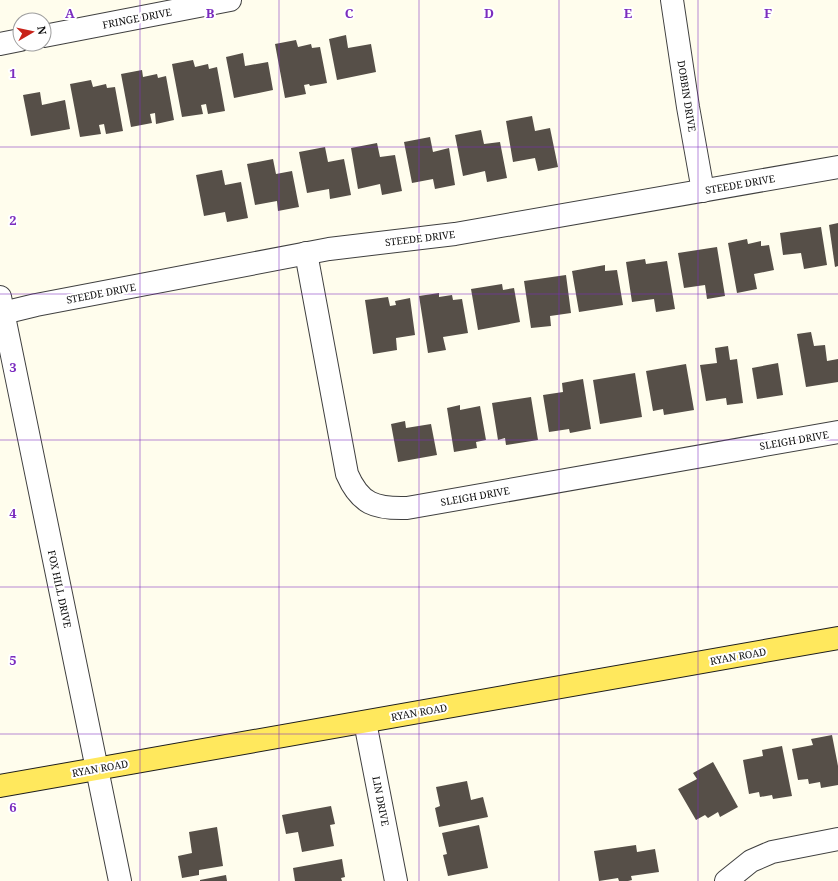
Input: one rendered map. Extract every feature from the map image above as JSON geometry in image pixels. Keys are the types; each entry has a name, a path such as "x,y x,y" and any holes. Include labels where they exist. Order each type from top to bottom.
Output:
{"main road":[{"name":"RYAN ROAD","path":"0,786 838,638"}],"street":[{"name":"FRINGE DRIVE","path":"52,34 230,0"},
{"name":"DOBBIN DRIVE","path":"672,0 688,107 703,191"},
{"path":"0,44 12,42"},
{"name":"STEEDE DRIVE","path":"2,305 36,305 306,253 351,246 455,234 838,167"},
{"name":"SLEIGH DRIVE","path":"306,253 347,474 357,493 366,500 378,506 388,509 407,508 838,432"},
{"name":"FOX HILL DRIVE","path":"2,305 120,881"},
{"name":"LIN DRIVE","path":"365,722 396,881"},
{"path":"726,881 751,861 772,852 838,839"}],"building":[{"path":"346,35 348,48 371,44 376,72 337,80 329,39"},
{"path":"296,40 298,47 311,44 312,48 320,47 327,83 310,86 309,84 304,85 306,94 285,98 275,44"},
{"path":"243,53 245,66 268,62 273,90 234,98 226,57"},
{"path":"193,60 195,67 208,64 209,69 217,67 225,111 208,114 206,104 201,105 203,114 182,117 172,64"},
{"path":"142,70 143,77 157,74 158,78 166,76 174,120 156,124 155,113 150,114 152,123 131,127 121,74"},
{"path":"91,80 93,87 106,84 107,88 115,87 123,131 106,134 104,124 99,125 101,134 80,137 70,84"},
{"path":"40,92 42,105 65,100 70,129 31,136 23,95"},
{"path":"532,116 535,131 550,128 558,167 538,171 535,158 513,162 506,121"},
{"path":"481,130 484,144 500,142 507,178 487,182 485,171 463,176 455,135"},
{"path":"430,137 433,152 449,148 455,185 435,189 433,179 412,183 404,142"},
{"path":"377,143 380,157 395,155 402,191 382,195 380,184 358,189 351,148"},
{"path":"325,147 328,162 344,159 351,195 330,199 329,189 307,193 299,152"},
{"path":"273,159 276,174 292,171 299,207 278,211 277,201 255,205 247,164"},
{"path":"222,170 225,185 241,182 248,218 227,222 225,212 204,216 196,175"},
{"path":"838,223 838,266 835,267 829,225"},
{"path":"821,227 827,265 804,269 801,253 783,255 780,233"},
{"path":"747,239 748,244 761,241 761,246 769,245 774,270 754,274 757,289 737,293 728,243"},
{"path":"717,247 725,296 707,299 705,285 684,288 678,253"},
{"path":"645,259 646,264 667,261 675,309 656,312 654,299 632,302 626,262"},
{"path":"605,265 605,271 617,270 623,305 579,312 572,271"},
{"path":"566,275 571,313 550,316 551,326 531,328 524,281"},
{"path":"502,284 503,290 514,288 520,322 478,330 471,289"},
{"path":"439,293 439,297 452,295 453,300 462,299 468,333 443,337 446,350 428,353 419,296"},
{"path":"388,297 390,306 396,305 395,301 410,298 415,335 396,338 397,350 373,354 365,300"},
{"path":"811,332 814,346 825,345 827,361 838,359 838,382 806,387 797,334"},
{"path":"728,346 730,360 737,359 743,403 727,405 726,398 706,401 700,365 717,363 715,348"},
{"path":"778,363 783,395 757,399 752,368"},
{"path":"686,364 694,410 664,415 663,409 653,411 646,371"},
{"path":"635,373 642,417 600,424 593,380"},
{"path":"583,379 591,429 570,433 569,429 549,432 543,395 563,392 562,383"},
{"path":"531,397 538,440 506,445 505,438 498,440 492,403"},
{"path":"460,405 460,410 480,406 486,440 476,442 477,448 454,452 447,408"},
{"path":"405,421 406,428 431,424 437,455 398,462 391,424"},
{"path":"832,735 838,766 838,785 821,788 820,782 809,784 808,779 798,780 792,749 813,745 811,739"},
{"path":"782,746 792,796 773,799 772,795 760,797 759,792 749,794 743,760 763,756 762,750"},
{"path":"713,762 738,807 720,817 718,812 708,818 705,815 696,820 678,789 697,779 693,773"},
{"path":"467,781 471,800 483,797 488,817 439,827 435,808 440,806 436,787"},
{"path":"331,806 335,824 330,825 334,846 302,852 298,832 286,834 282,815"},
{"path":"479,825 488,868 448,876 443,855 447,854 442,833"},
{"path":"217,827 223,866 199,870 199,875 182,878 178,856 192,853 189,832"},
{"path":"636,845 637,852 655,849 659,872 631,876 632,880 628,881 619,881 618,878 599,881 594,851"},
{"path":"342,859 345,877 341,878 342,881 295,881 293,868"},
{"path":"226,875 227,881 200,881 200,880"}]}
